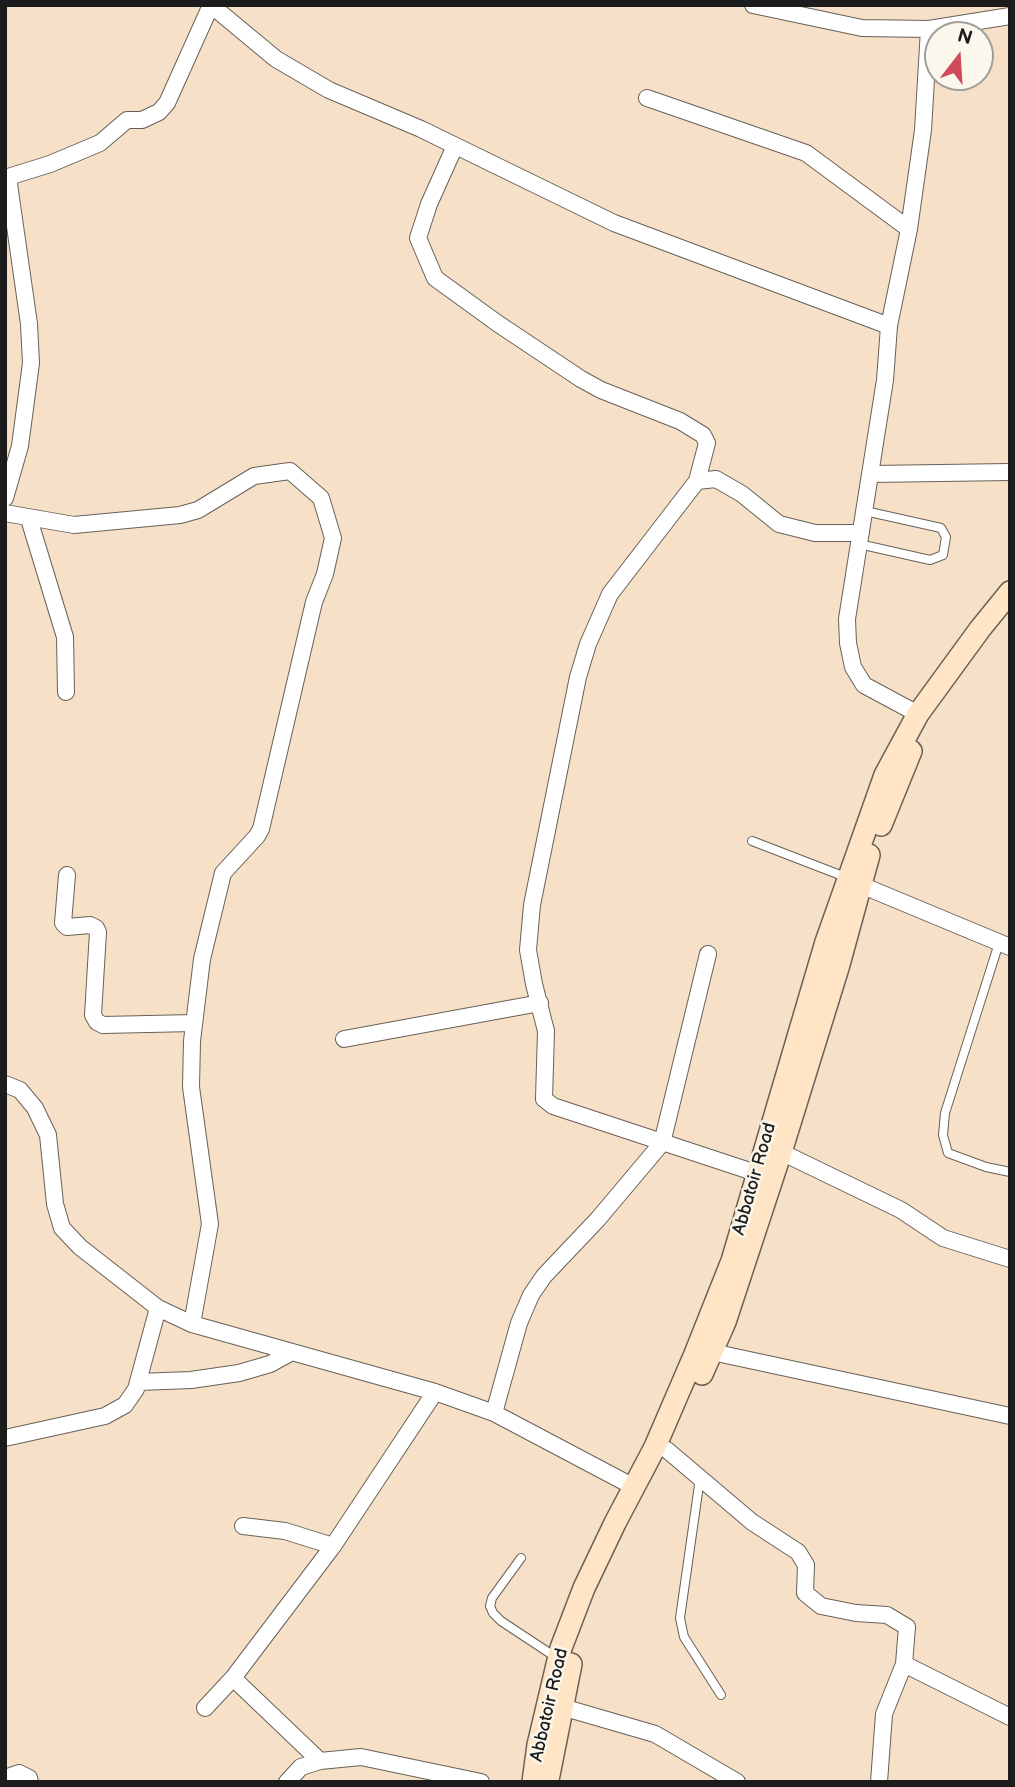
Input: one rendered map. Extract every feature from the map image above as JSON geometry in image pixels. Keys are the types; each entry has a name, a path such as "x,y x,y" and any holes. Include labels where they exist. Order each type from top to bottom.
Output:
{"street":[{"path":"5,498 20,446 31,363 29,324 7,178 100,143 127,120 142,120 159,112 167,103 211,5 276,58 329,90 455,146 614,223 889,326"},
{"path":"752,5 862,28 924,29"},
{"path":"979,21 1010,16"},
{"path":"918,714 864,685 853,667 847,619 885,380 889,326 909,229 923,130 925,91"},
{"path":"647,98 806,153 909,229"},
{"path":"455,146 429,204 418,238 435,278 581,379 601,390 680,421 703,435 707,443 697,481 610,594 588,644 578,677 532,905 528,950 546,1031 544,1099 553,1106 756,1172"},
{"path":"5,513 74,525 180,515 198,509 254,475 290,471 321,498 332,538 325,574 314,602 261,829 223,873 202,960 194,1023 191,1087 210,1224 192,1324"},
{"path":"871,474 1010,472"},
{"path":"697,481 716,479 742,494 779,524 816,533 860,538"},
{"path":"29,519 65,637 66,692"},
{"name":"Abbatoir Road","path":"548,1782 549,1763 574,1652 587,1608 667,1450 725,1322 838,968 854,882 885,775 918,714 1010,592"},
{"name":"Abbatoir Road","path":"533,1782 538,1745 558,1660 584,1588 655,1447 691,1366 732,1261 756,1172 826,942 872,846 913,747 936,702 1010,605"},
{"path":"68,875 63,923 67,927 90,925 98,932 93,1015 97,1022 103,1025 194,1023"},
{"path":"854,882 1004,945"},
{"path":"494,1413 519,1322 531,1295 544,1276 598,1219 663,1143 708,954"},
{"path":"345,1039 540,1003"},
{"path":"5,1084 19,1090 35,1108 48,1135 55,1204 62,1228 80,1247 158,1308 192,1324 435,1392 494,1413 634,1487"},
{"path":"781,1152 901,1210 943,1238 1010,1259"},
{"path":"5,1438 104,1416 125,1405 136,1389 158,1308"},
{"path":"138,1382 191,1380 239,1373 270,1364 292,1352"},
{"path":"712,1352 1010,1416"},
{"path":"205,1708 233,1678 333,1546 435,1392"},
{"path":"667,1450 752,1522 798,1552 806,1565 805,1593 821,1606 856,1613 887,1615 907,1627 904,1664 896,1678 884,1714 879,1782"},
{"path":"243,1526 285,1531 333,1546"},
{"path":"904,1664 1010,1717"},
{"path":"233,1678 320,1761"},
{"path":"562,1707 655,1734 737,1782"},
{"path":"287,1782 301,1767 320,1761 361,1757 481,1782"},
{"path":"5,1778 19,1773 29,1778 30,1782"}],"lane":[{"path":"860,538 930,560 943,555 946,537 941,528 865,511"},
{"path":"751,841 854,882"},
{"path":"1004,945 944,1113 943,1135 948,1153 1010,1172"},
{"path":"700,1478 680,1618 684,1637 721,1695"},
{"path":"521,1558 492,1598 490,1606 501,1621 558,1660"}]}
